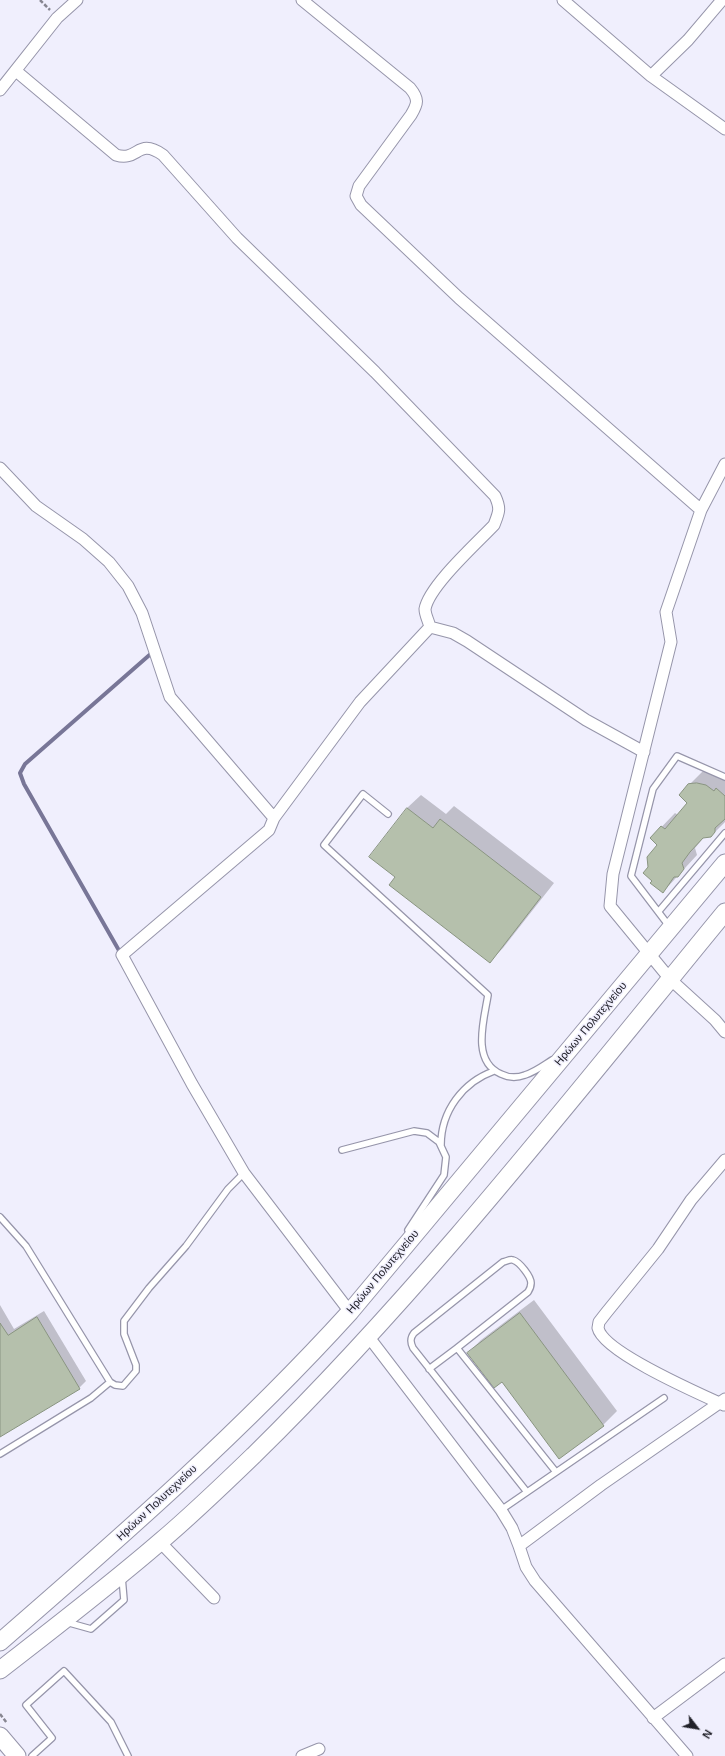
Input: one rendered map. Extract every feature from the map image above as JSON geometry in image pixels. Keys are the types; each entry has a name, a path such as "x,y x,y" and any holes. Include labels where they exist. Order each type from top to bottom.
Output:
{"main road":[{"name":"Ηρώων Πολυτεχνείου","path":"0,1642 160,1501 286,1382 370,1289 725,863"},
{"path":"0,1670 160,1542 258,1451 368,1336 509,1176 725,912"},
{"path":"0,1736 17,1756"}],"street":[{"path":"0,90 57,18 77,0"},
{"path":"302,0 410,88 417,97 416,106 411,115 359,186 356,196 361,205 459,298 701,510"},
{"path":"563,0 651,76 725,129"},
{"path":"651,76 688,40 722,0"},
{"path":"16,71 116,155 124,158 148,147 163,156 237,238 375,372 495,496 499,506 494,524 438,585 430,598 425,610 430,627"},
{"path":"725,464 701,510 666,612 671,642 613,874 610,906 670,979 715,1020 725,1032"},
{"path":"0,468 36,506 83,539 109,562 128,586 142,613 170,698 274,818"},
{"path":"430,627 453,633 467,641 586,720 644,752"},
{"path":"350,1312 244,1173 192,1084 122,955 269,830 274,818 360,702 430,627"},
{"path":"723,1403 674,1382 624,1354 603,1338 598,1328 599,1322 658,1249 691,1200 725,1160"},
{"path":"368,1336 501,1510 512,1528 526,1567 535,1581 687,1756"},
{"path":"519,1546 601,1485 723,1403"},
{"path":"160,1542 214,1598"},
{"path":"653,1718 725,1664"},
{"path":"302,1756 319,1749"}],"lane":[{"path":"671,929 631,876 653,789 677,756 725,777"},
{"path":"388,814 363,794 324,845 488,995 483,1024 482,1049 486,1060 494,1071 504,1076 520,1077 570,1050"},
{"path":"658,911 725,833"},
{"path":"441,1144 446,1118 458,1097 474,1081 494,1071"},
{"path":"342,1150 414,1131 427,1133 435,1138 441,1144 445,1153 446,1161 443,1177 370,1289"},
{"path":"0,1217 26,1246 110,1382 115,1385 123,1386 136,1371 136,1365 124,1334 124,1321 149,1288 186,1246 228,1189 244,1173"},
{"path":"429,1369 528,1292 531,1288 529,1277 514,1260 504,1262 414,1333 411,1337 410,1343 412,1348 527,1492"},
{"path":"457,1348 556,1472"},
{"path":"0,1454 91,1398 110,1382"},
{"path":"501,1510 664,1398"},
{"path":"62,1621 91,1629 124,1600 122,1572"},
{"path":"32,1756 52,1738 26,1705 64,1671 111,1722 128,1756"}],"building":[{"path":"697,783 706,785 714,791 716,788 725,796 725,819 715,828 715,832 711,837 703,838 690,852 682,863 684,869 678,877 674,877 663,893 650,883 652,881 643,873 648,867 647,857 657,845 650,838 661,826 665,829 687,803 679,795 688,784"},
{"path":"407,808 433,828 440,819 541,897 490,963 389,885 395,877 369,857"},
{"path":"520,1313 604,1426 559,1459 502,1382 494,1388 467,1353"},
{"path":"37,1317 80,1389 0,1437 0,1323 8,1335"}],"waterway":[{"path":"121,954 24,784 20,773 25,764 154,651"}]}
